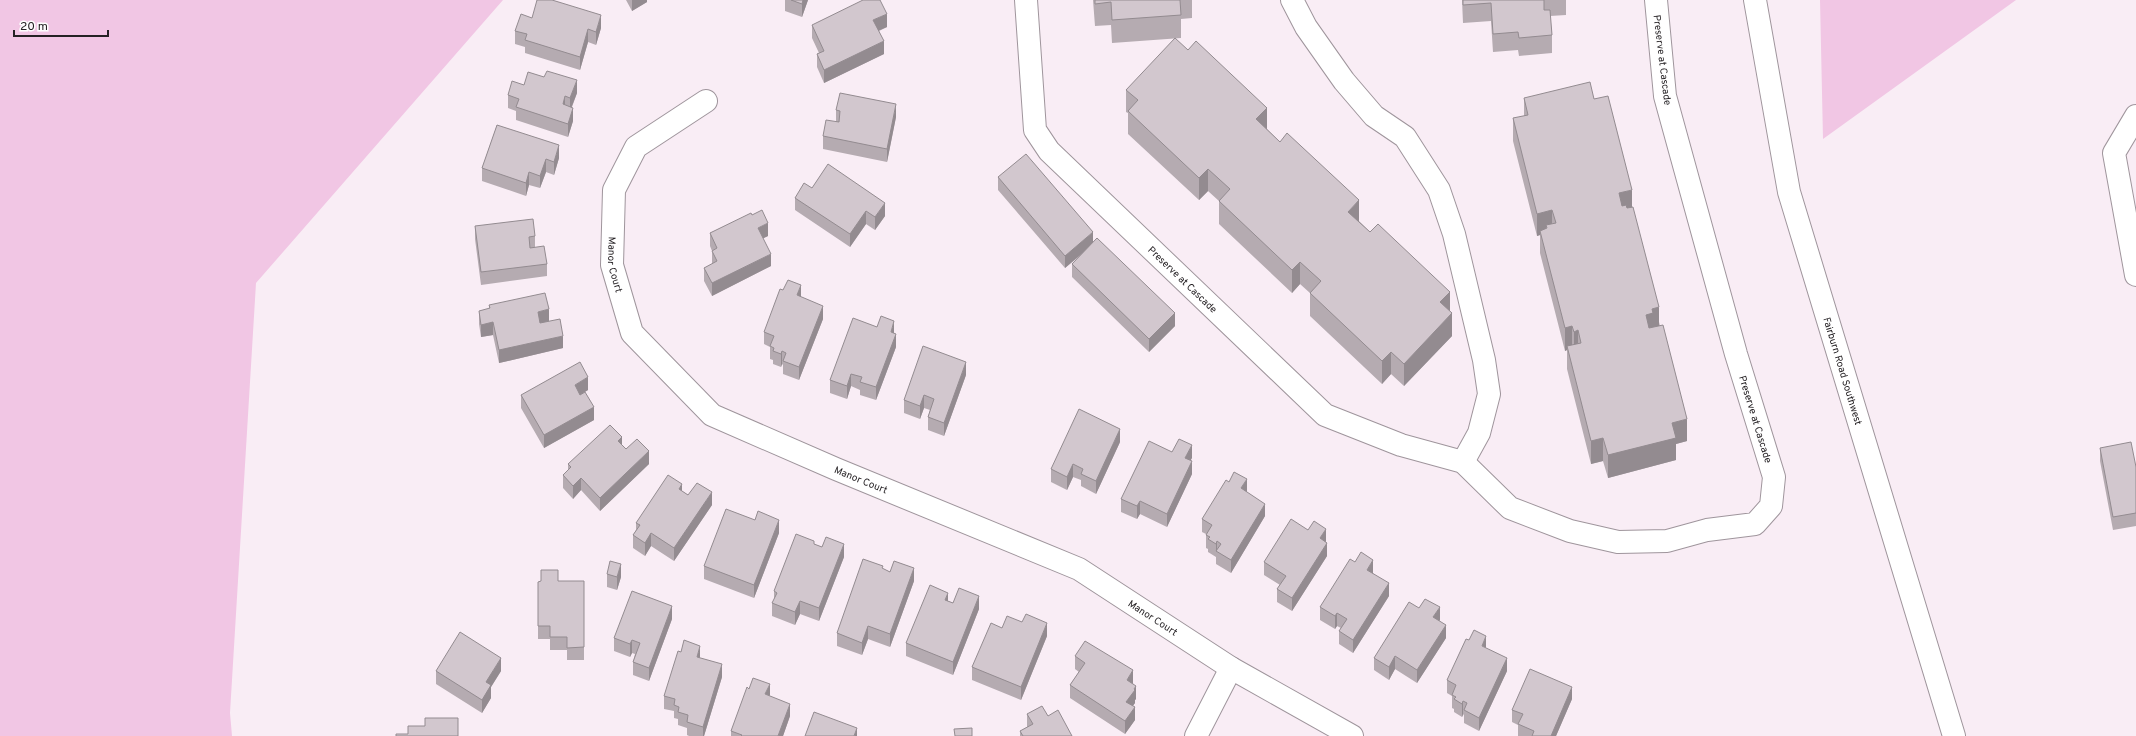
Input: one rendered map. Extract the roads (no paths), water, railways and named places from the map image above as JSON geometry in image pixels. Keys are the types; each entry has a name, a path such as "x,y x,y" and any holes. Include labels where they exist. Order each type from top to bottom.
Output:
{"street":[{"name":"Preserve at Cascade","path":"1026,0 1035,130 1050,151 1325,415 1401,445 1463,462 1510,508 1570,531 1618,542 1668,541 1707,530 1755,524 1771,506 1774,477 1736,354 1665,96 1656,0"},
{"path":"1292,0 1306,27 1344,80 1374,116 1405,137 1439,190 1454,234 1484,360 1488,394 1479,433 1463,462"},
{"name":"Fairburn Road Southwest","path":"1755,0 1789,192 1954,736"},
{"name":"Manor Court","path":"706,101 636,147 614,190 612,264 632,333 712,415 836,469 1079,569 1231,668 1352,736"},
{"path":"2136,116 2114,153 2136,275"},
{"path":"1196,736 1231,668"}]}
